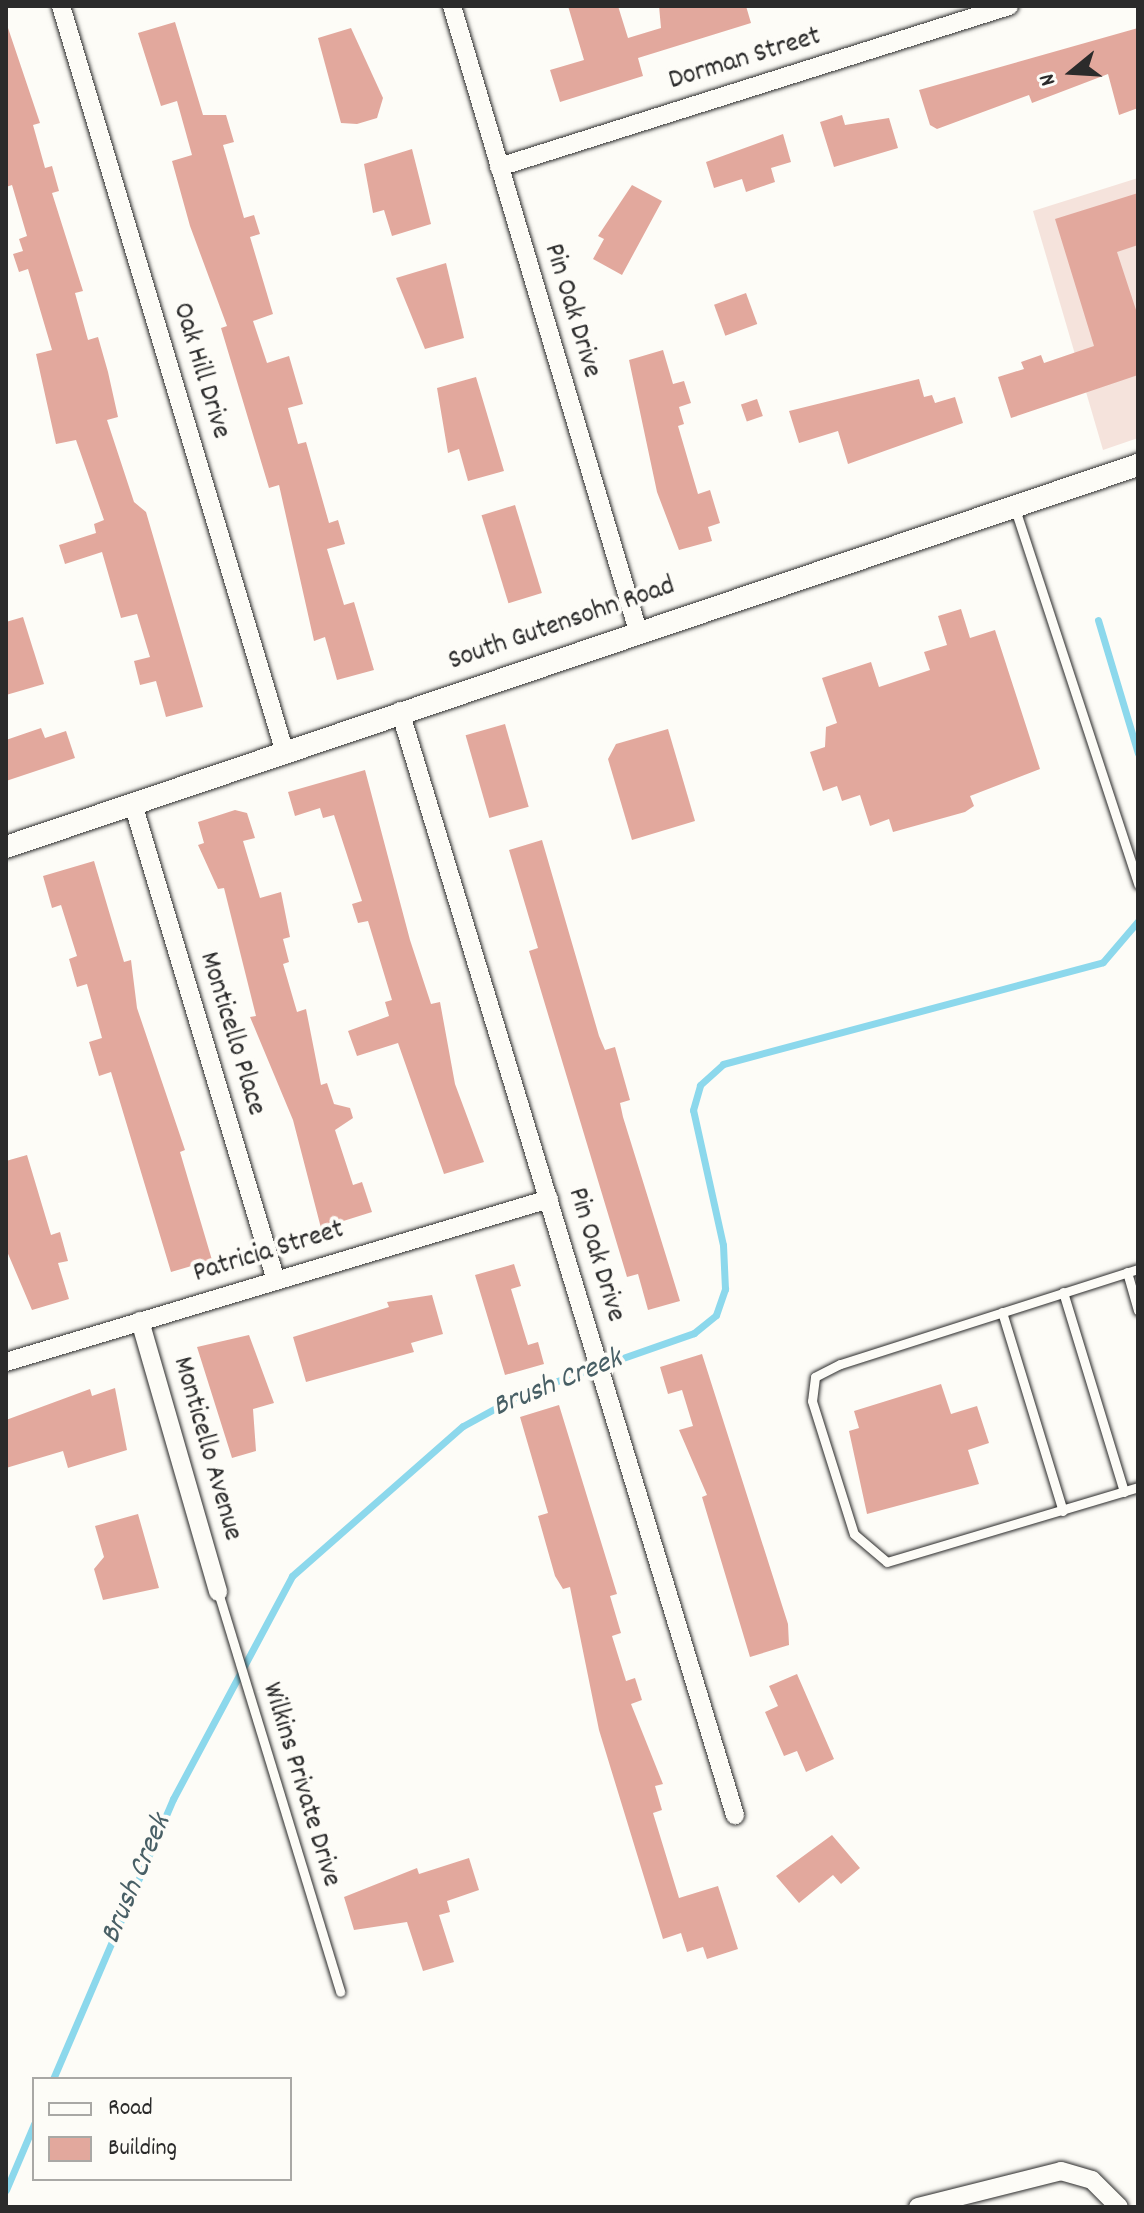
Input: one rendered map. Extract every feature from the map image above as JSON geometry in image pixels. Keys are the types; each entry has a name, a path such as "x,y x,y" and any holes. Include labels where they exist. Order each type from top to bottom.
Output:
{"street":[{"name":"Oak Hill Drive","path":"61,6 285,753"},
{"name":"Pin Oak Drive","path":"452,6 638,631"},
{"name":"Dorman Street","path":"499,167 1009,6"},
{"name":"South Gutensohn Road","path":"6,847 400,711 1138,465"},
{"name":"Pin Oak Drive","path":"400,711 735,1815"},
{"name":"Monticello Place","path":"133,804 276,1281"},
{"name":"Patricia Street","path":"6,1362 549,1199"},
{"name":"Monticello Avenue","path":"140,1321 218,1592"},
{"path":"918,2207 1061,2171 1092,2180 1119,2207"}],"lane":[{"path":"1014,505 1137,880"},
{"path":"1138,1269 825,1370 815,1377 812,1401 854,1534 887,1562 1138,1487"},
{"path":"1127,1272 1138,1310"},
{"path":"1063,1292 1124,1492"},
{"path":"1002,1312 1063,1511"},
{"name":"Wilkins Private Drive","path":"218,1592 340,1992"}],"shaded area":[{"path":"1138,178 1138,438 1103,450 1033,211"}],"building":[{"path":"568,6 618,6 628,38 661,28 659,6 746,6 751,23 638,58 643,76 560,102 550,70 584,60"},
{"path":"6,22 40,123 33,125 45,168 52,166 59,191 52,193 83,291 75,293 88,340 98,337 108,372 118,417 107,420 134,502 146,512 203,707 166,717 156,681 140,685 134,661 150,657 137,614 121,618 102,552 65,564 59,545 96,533 94,524 104,520 76,440 56,444 36,354 52,350 28,269 19,272 13,254 23,251 19,239 27,236 12,185 6,187"},
{"path":"175,22 203,115 226,115 234,142 223,145 244,218 254,215 260,234 250,237 273,314 253,321 267,363 289,356 303,404 288,408 298,444 306,442 329,523 338,520 345,544 327,549 344,605 354,602 374,670 337,680 325,637 314,641 279,485 269,488 221,328 227,326 190,226 172,161 192,155 177,101 161,106 138,33"},
{"path":"351,28 383,98 377,118 357,124 341,123 318,38"},
{"path":"1138,28 1138,108 1119,115 1108,74 1032,103 1029,95 937,129 930,125 919,90"},
{"path":"842,115 845,125 889,118 898,148 834,167 820,122"},
{"path":"783,134 791,162 771,168 775,182 746,192 742,179 714,188 706,162"},
{"path":"412,149 431,224 392,236 384,210 373,213 364,164"},
{"path":"632,185 662,201 622,275 593,259 604,239 598,236"},
{"path":"1138,193 1138,245 1117,252 1138,316 1138,375 1011,418 998,377 1024,369 1021,362 1041,355 1044,363 1094,346 1055,219"},
{"path":"446,263 464,338 425,349 396,278"},
{"path":"746,293 757,324 725,336 714,305"},
{"path":"663,350 673,384 684,381 691,403 679,407 684,424 678,426 698,494 710,490 720,523 708,527 712,541 679,550 657,492 629,360"},
{"path":"476,377 504,471 468,481 459,449 448,453 437,388"},
{"path":"919,379 924,397 932,395 935,403 955,397 963,423 848,464 838,431 799,443 789,411"},
{"path":"757,399 763,416 747,422 741,405"},
{"path":"515,505 542,593 508,603 482,515"},
{"path":"961,609 970,638 995,630 1040,769 970,796 974,806 965,812 893,832 889,819 870,826 860,795 842,801 837,786 823,791 810,752 825,747 826,727 837,723 822,678 871,662 879,687 930,670 924,652 947,645 938,616"},
{"path":"23,617 44,684 6,695 6,622"},
{"path":"505,724 529,807 489,818 466,735"},
{"path":"41,728 45,738 66,731 75,758 6,781 6,740"},
{"path":"668,729 695,821 632,840 608,759 616,744"},
{"path":"365,770 410,940 431,1004 440,1002 455,1084 484,1162 444,1174 398,1043 357,1056 348,1031 389,1016 385,1002 392,1000 368,921 358,923 352,904 362,901 334,815 323,818 320,808 295,816 288,792"},
{"path":"235,810 247,813 255,838 243,841 260,898 281,892 290,937 283,939 289,962 283,964 297,1012 306,1009 321,1085 327,1083 334,1104 350,1108 353,1118 335,1130 353,1185 362,1182 372,1212 321,1228 293,1120 250,1017 256,1016 224,888 218,889 198,845 204,843 198,822"},
{"path":"542,840 599,1036 605,1050 615,1047 630,1100 620,1103 623,1117 680,1301 648,1310 638,1274 627,1277 529,951 538,948 509,850"},
{"path":"94,861 124,962 131,960 137,1008 185,1150 180,1152 212,1260 171,1272 111,1072 99,1076 89,1042 102,1038 87,984 77,987 69,959 77,956 61,905 52,908 43,876"},
{"path":"27,1155 51,1235 60,1232 68,1261 58,1263 69,1299 32,1310 6,1249 6,1161"},
{"path":"514,1264 521,1286 511,1289 528,1345 538,1342 544,1364 505,1375 475,1275"},
{"path":"432,1295 443,1334 411,1343 414,1352 306,1382 293,1337 389,1307 387,1302"},
{"path":"249,1335 274,1403 253,1409 256,1451 232,1458 197,1347"},
{"path":"702,1354 788,1624 789,1645 750,1657 702,1497 707,1495 679,1430 693,1426 682,1390 668,1394 660,1367"},
{"path":"941,1384 951,1414 977,1406 989,1443 968,1450 979,1484 867,1514 849,1431 859,1428 854,1411"},
{"path":"115,1388 127,1450 68,1468 63,1451 6,1468 6,1420 90,1389 92,1396"},
{"path":"559,1405 617,1594 610,1596 621,1633 612,1636 626,1681 635,1678 642,1700 631,1704 663,1784 655,1786 662,1810 653,1813 679,1898 718,1886 738,1949 707,1959 703,1947 687,1952 681,1933 663,1939 599,1730 570,1587 563,1589 555,1576 538,1516 548,1513 520,1417"},
{"path":"138,1514 159,1588 103,1600 94,1569 104,1557 95,1526"},
{"path":"797,1674 834,1759 806,1772 797,1751 784,1756 765,1712 778,1706 769,1686"},
{"path":"832,1835 860,1868 841,1884 833,1875 799,1903 776,1876"},
{"path":"469,1858 479,1890 447,1901 450,1912 439,1915 454,1962 423,1971 407,1922 354,1930 344,1897 417,1868 419,1874"}],"waterway":[{"name":"Brush Creek","path":"1098,620 1138,753"},
{"name":"Brush Creek","path":"54,2077 173,1799 292,1576 463,1426 523,1393 694,1333 716,1315 725,1289 723,1245 693,1110 700,1085 723,1064 1103,962 1138,921"},
{"name":"Brush Creek","path":"6,2190 32,2129"}]}
